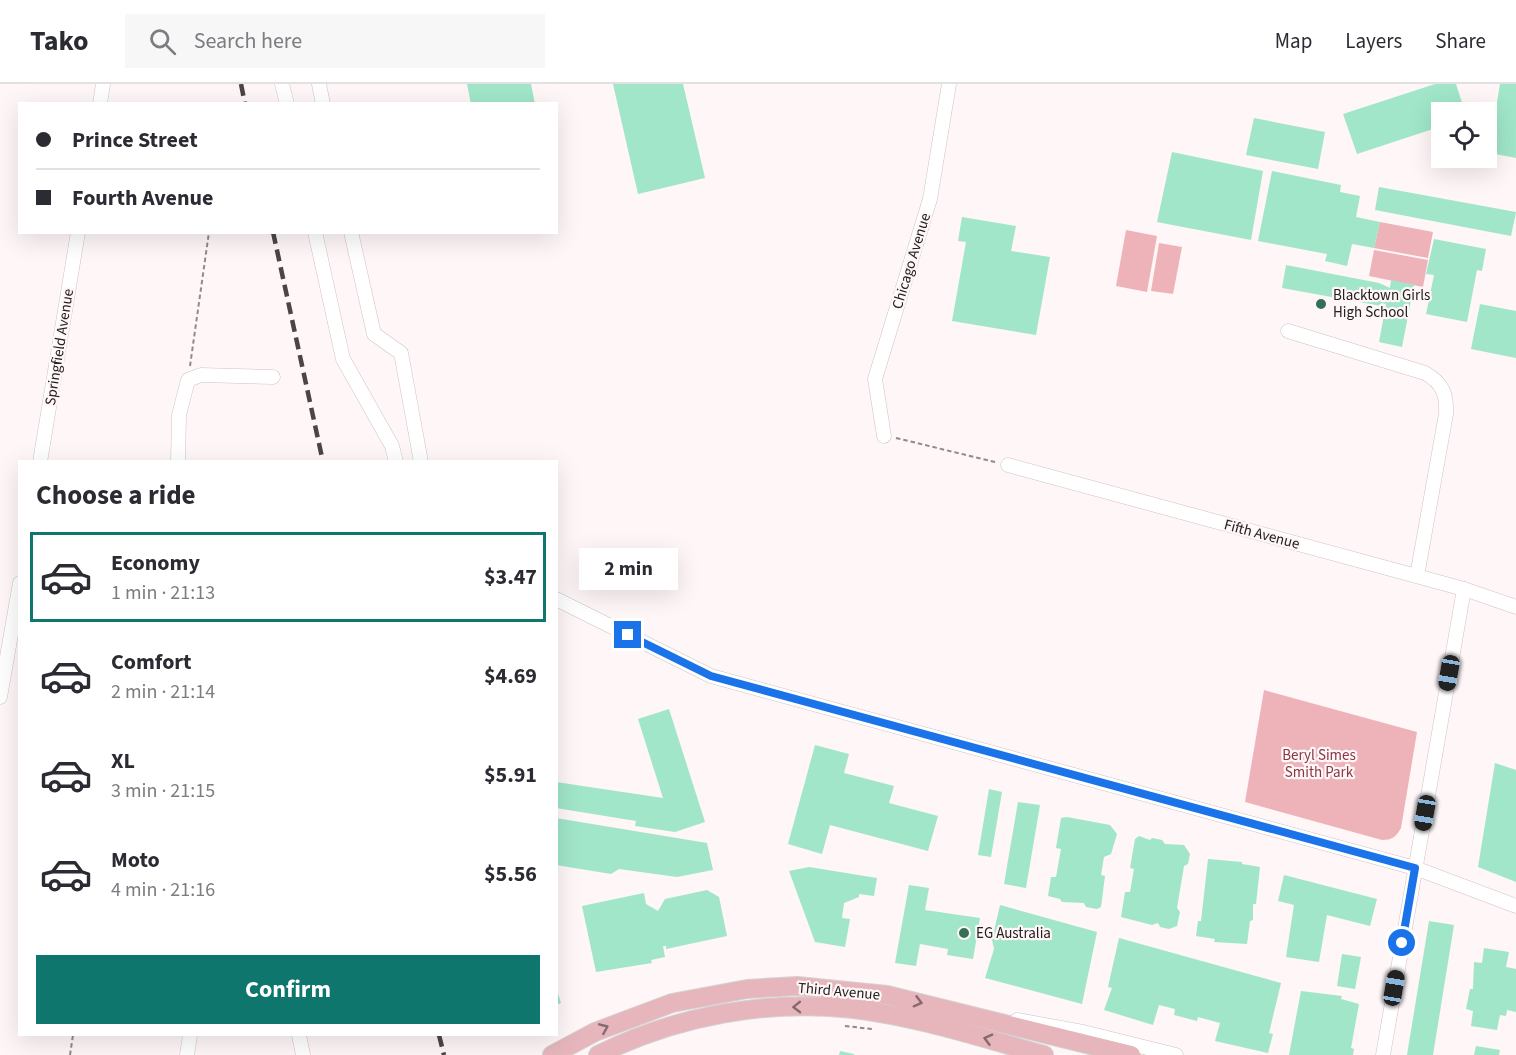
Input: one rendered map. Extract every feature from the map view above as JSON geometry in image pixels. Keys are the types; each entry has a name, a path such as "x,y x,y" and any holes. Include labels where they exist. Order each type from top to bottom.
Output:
{"main road":[{"name":"Third Avenue","path":"552,1055 628,1018 672,1003 747,989 797,986 847,989 912,1000 976,1018 1131,1055"},
{"name":"Third Avenue","path":"598,1055 635,1039 696,1019 798,1006 853,1009 905,1018 1044,1055"}],"street":[{"path":"100,102 103,84"},
{"path":"282,84 286,102"},
{"path":"319,84 323,102"},
{"name":"Chicago Avenue","path":"884,436 875,379 930,199 949,84"},
{"name":"Springfield Avenue","path":"40,460 78,234"},
{"path":"315,234 343,359 392,446 396,460"},
{"path":"351,234 374,334 401,353 421,460"},
{"path":"1288,331 1425,373 1442,387 1447,401 1446,414 1417,576"},
{"path":"178,460 181,398 185,384 191,378 201,375 273,377"},
{"name":"Fifth Avenue","path":"1008,465 1464,589 1516,607"},
{"path":"1383,1055 1464,589"},
{"path":"0,697 18,594"},
{"path":"558,600 711,676 1415,868 1516,906"},
{"path":"976,1018 1033,1022 1176,1055"},
{"path":"187,1055 190,1036"},
{"path":"298,1036 303,1055"}],"path":[{"path":"191,378 189,360 209,234"},
{"path":"884,436 1008,465"},
{"path":"841,1025 882,1030"},
{"path":"70,1055 74,1036"}],"green space":[{"path":"1380,222 1433,232 1428,258 1374,248"},
{"path":"1126,230 1157,236 1147,292 1116,286"},
{"path":"1159,243 1182,247 1173,294 1151,291"},
{"path":"1374,250 1428,260 1423,287 1369,276"},
{"name":"Beryl Simes Smith Park","path":"1264,690 1417,732 1401,828 1395,836 1382,840 1245,802"}],"building":[{"path":"467,84 531,84 535,102 471,102"},
{"path":"613,84 683,84 705,178 638,194"},
{"path":"1435,84 1456,84 1462,102 1431,102 1431,130 1357,154 1343,114"},
{"path":"1500,84 1516,84 1516,158 1497,154 1497,102"},
{"path":"1254,118 1325,132 1318,169 1246,155"},
{"path":"1172,152 1263,171 1251,240 1157,222"},
{"path":"1272,171 1341,185 1340,192 1360,196 1356,217 1380,222 1374,248 1352,244 1347,266 1325,261 1327,254 1258,241"},
{"path":"1379,187 1516,212 1511,236 1375,210"},
{"path":"962,217 1016,226 1011,251 1050,257 1036,335 952,321 966,242 958,241"},
{"path":"1434,239 1486,249 1482,271 1477,270 1467,322 1426,314 1434,275 1426,274"},
{"path":"1286,265 1379,283 1390,288 1391,280 1414,285 1402,347 1379,342 1386,304 1381,303 1381,306 1282,288"},
{"path":"1480,304 1516,311 1516,358 1471,349"},
{"path":"669,709 705,822 675,832 635,826 636,821 558,808 558,782 663,798 638,719"},
{"path":"815,745 849,754 844,773 894,786 889,803 938,816 928,851 830,825 822,854 788,844"},
{"path":"1495,763 1516,770 1516,882 1478,867"},
{"path":"989,789 1002,792 991,857 978,855"},
{"path":"1018,802 1040,805 1026,888 1004,884"},
{"path":"1067,817 1110,825 1117,834 1111,854 1104,857 1101,875 1105,876 1101,907 1097,909 1086,907 1084,903 1062,902 1060,899 1048,896 1051,877 1056,877 1061,849 1056,848 1061,818"},
{"path":"558,818 707,843 713,870 677,877 619,869 611,874 558,865"},
{"path":"1139,836 1150,840 1152,838 1162,840 1165,844 1184,845 1190,854 1188,864 1184,866 1177,908 1180,912 1177,926 1169,929 1160,927 1158,923 1152,925 1121,917 1125,892 1130,892 1134,869 1130,868 1135,839"},
{"path":"1208,859 1242,862 1242,864 1260,867 1256,904 1253,904 1253,920 1250,921 1247,944 1214,942 1215,939 1196,936 1198,921 1201,921"},
{"path":"809,867 877,878 874,896 859,894 859,897 844,903 842,918 850,919 845,947 815,942 789,871"},
{"path":"1284,875 1377,899 1370,926 1327,915 1319,962 1286,957 1294,905 1278,901"},
{"path":"909,885 929,888 925,910 980,918 973,959 947,955 948,949 920,944 916,966 895,963"},
{"path":"707,890 719,897 727,936 666,949 666,946 663,946 665,957 651,960 652,963 596,972 582,906 644,893 646,904 658,911 665,899"},
{"path":"1000,905 1097,932 1082,1004 985,978 994,949 992,940"},
{"path":"1429,921 1454,925 1433,1055 1407,1055"},
{"path":"1119,938 1281,983 1269,1033 1273,1034 1268,1053 1215,1041 1220,1023 1198,1017 1197,1021 1174,1015 1175,1009 1159,1005 1153,1025 1104,1010 1112,988 1108,987"},
{"path":"1484,948 1509,952 1506,967 1516,969 1516,1012 1507,1010 1506,1016 1500,1015 1497,1030 1471,1026 1473,1011 1466,1009 1470,989 1473,989 1474,962 1482,963"},
{"path":"1342,954 1361,957 1355,989 1337,986"},
{"path":"1301,991 1342,996 1341,999 1359,1004 1351,1048 1354,1049 1353,1055 1289,1055"},
{"path":"1476,1046 1500,1050 1499,1055 1474,1055"},
{"path":"840,1051 854,1054 854,1055 839,1055"}],"railway":[{"path":"241,84 245,102"},
{"path":"273,234 323,460"},
{"path":"439,1036 444,1055"}],"place":[{"name":"Blacktown Girls High School","path":"1321,304"},
{"name":"EG Australia","path":"964,933"}],"route":[{"path":"628,635 711,676 1415,868 1402,943"}]}
